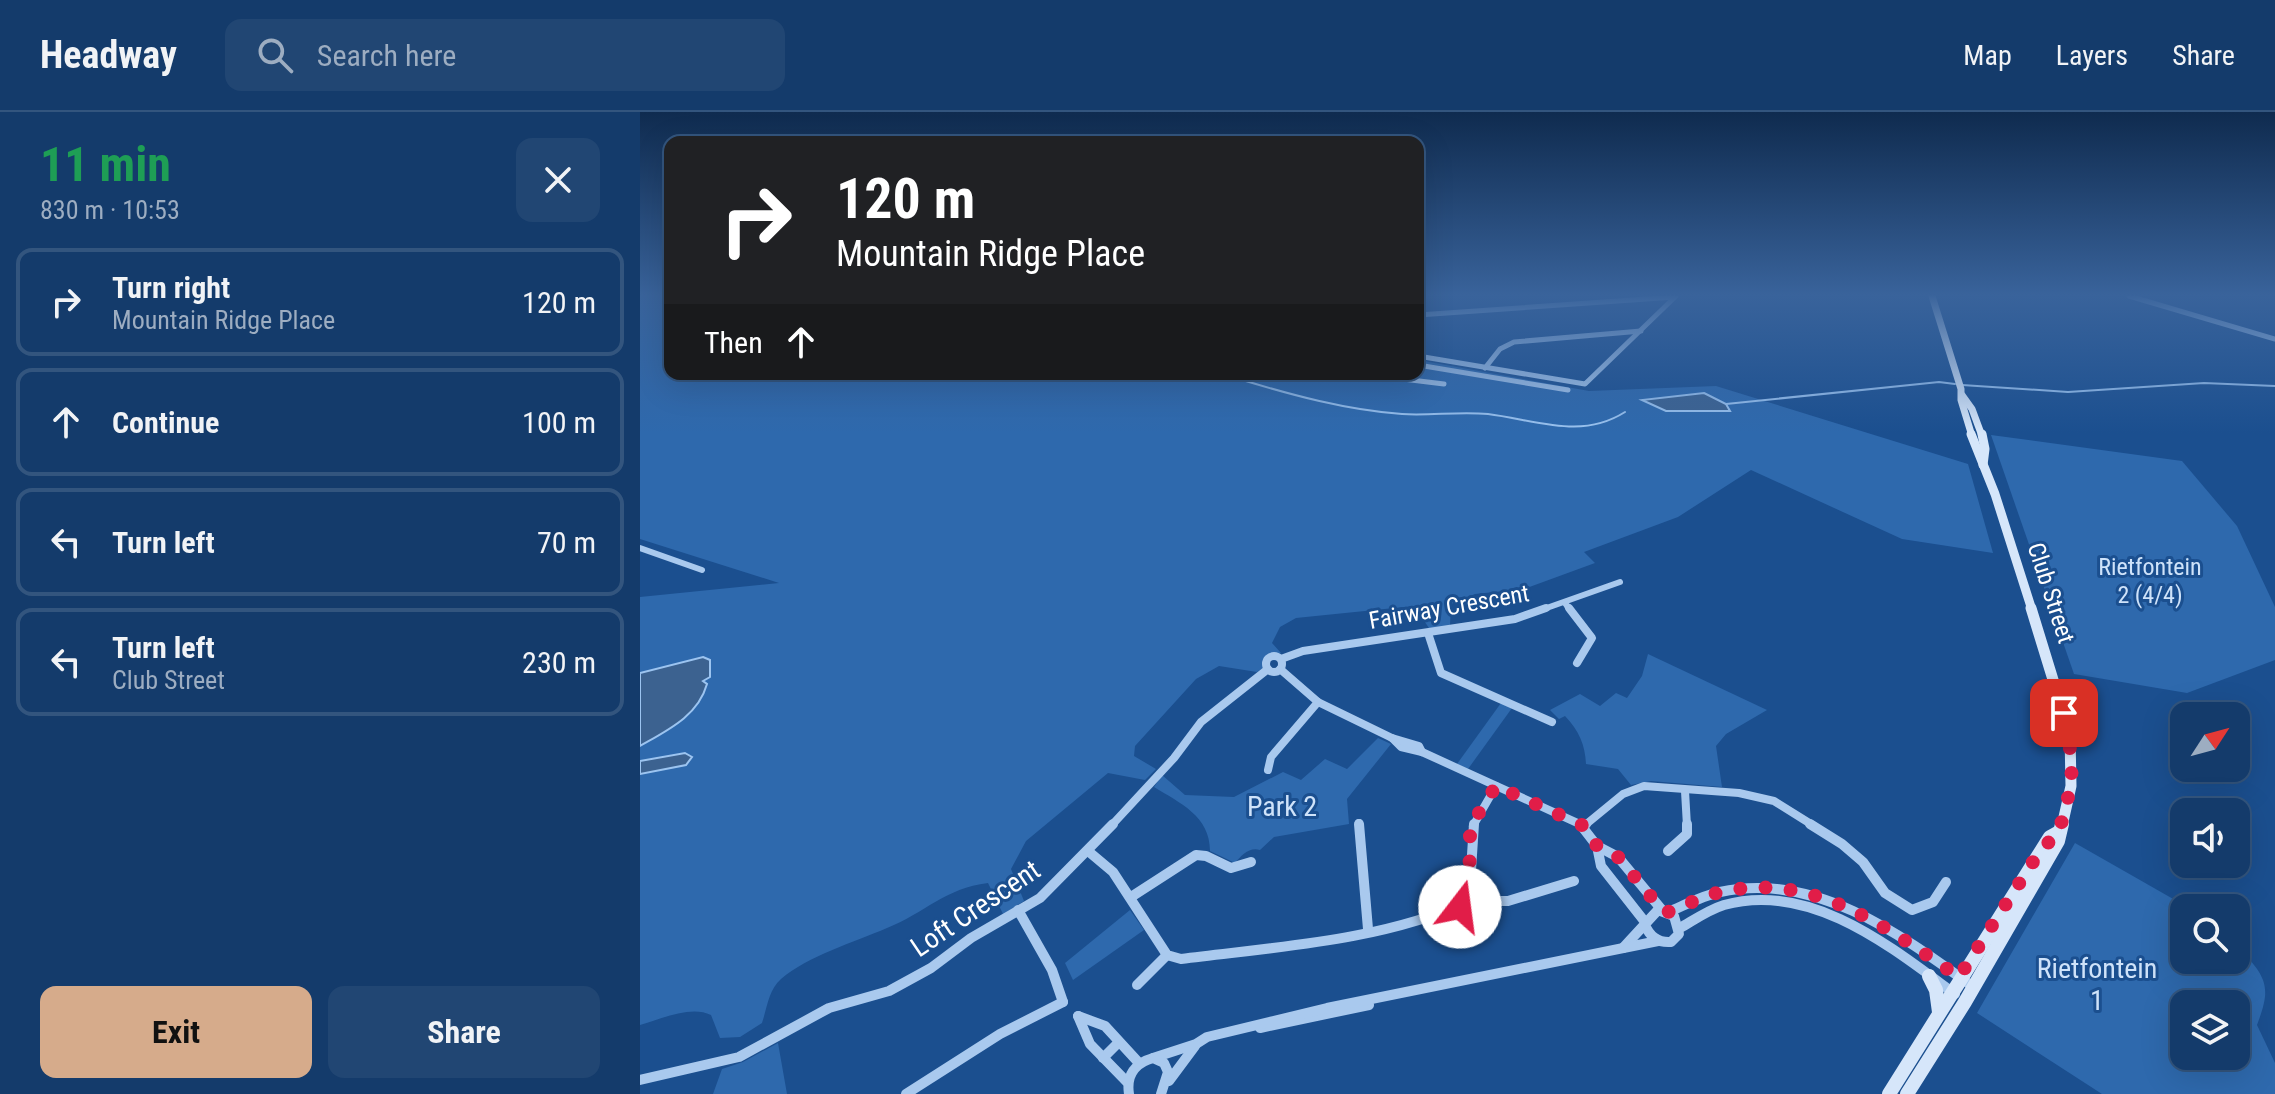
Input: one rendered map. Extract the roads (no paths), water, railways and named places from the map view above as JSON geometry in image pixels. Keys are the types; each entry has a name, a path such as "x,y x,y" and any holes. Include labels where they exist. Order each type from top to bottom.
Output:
{"main road":[{"name":"Club Street","path":"1889,1094 1939,1014 2058,841 2071,786 2070,735 2058,691 1983,465 1978,458 1946,342"},
{"path":"1929,976 1939,1001 1939,1014"},
{"name":"Club Street","path":"1907,1094 1965,1002 1961,985"}],"street":[{"path":"1485,368 1500,349 1516,342"},
{"path":"1424,357 1582,385 1592,380 1630,342"},
{"path":"1424,366 1568,390"},
{"path":"1430,381 1440,368"},
{"path":"1420,380 1444,384"},
{"path":"640,548 702,570"},
{"name":"Fairway Crescent","path":"1276,666 1303,651 1515,619 1620,582"},
{"path":"1565,603 1592,638 1577,663"},
{"path":"1428,633 1441,673 1552,722"},
{"path":"1276,666 1318,702 1392,738 1401,747 1422,752 1584,826 1597,846 1601,866 1627,897 1647,932 1658,941"},
{"name":"Loft Crescent","path":"640,1080 739,1057 829,1008 889,991 931,968 971,938 1058,883 1174,758 1201,722 1276,666"},
{"path":"1268,770 1271,757 1318,702"},
{"path":"1469,901 1470,836 1475,819 1496,786"},
{"path":"1584,826 1634,788 1657,786 1685,791 1739,793 1774,801 1842,844 1863,862 1885,893 1912,910 1927,908 1936,901 1946,882"},
{"path":"1668,851 1687,834 1685,791"},
{"path":"1359,823 1368,929"},
{"path":"1597,846 1618,857 1680,928"},
{"path":"1088,851 1107,865 1167,955 1194,959 1321,941 1437,916 1469,901 1488,903 1551,891 1574,881"},
{"path":"1131,897 1196,855 1206,856 1231,868 1251,862"},
{"path":"1627,897 1643,887"},
{"path":"1622,949 1645,924 1648,915 1726,891 1745,889 1808,893 1855,909 1961,985"},
{"path":"1018,910 1052,970 1063,1002 1078,1016 1080,1030 1128,1088 1139,1063 1196,1044 1207,1037 1246,1027 1262,1028 1443,989 1463,981 1658,941 1671,942 1676,939 1680,928 1731,904 1775,903 1815,908 1835,915 1872,935 1929,976 1961,985"},
{"path":"1137,985 1167,955"},
{"path":"906,1094 924,1089 1000,1034 1063,1002"},
{"path":"1078,1016 1091,1016 1102,1021 1139,1063"},
{"path":"1103,1058 1119,1042"},
{"path":"1161,1094 1196,1044"},
{"path":"1153,1058 1164,1063 1168,1082"}],"waterway":[{"path":"1243,380 1340,405 1402,414 1488,414 1575,427 1592,425 1625,412"},
{"path":"1726,404 1939,382 1955,384"},
{"path":"1962,385 2068,392 2204,383 2275,386"}],"park label":[{"name":"Rietfontein 2 (4/4)","path":"2150,581"},
{"name":"Park 2","path":"1282,806"},
{"name":"Rietfontein 1","path":"2097,984"}]}
